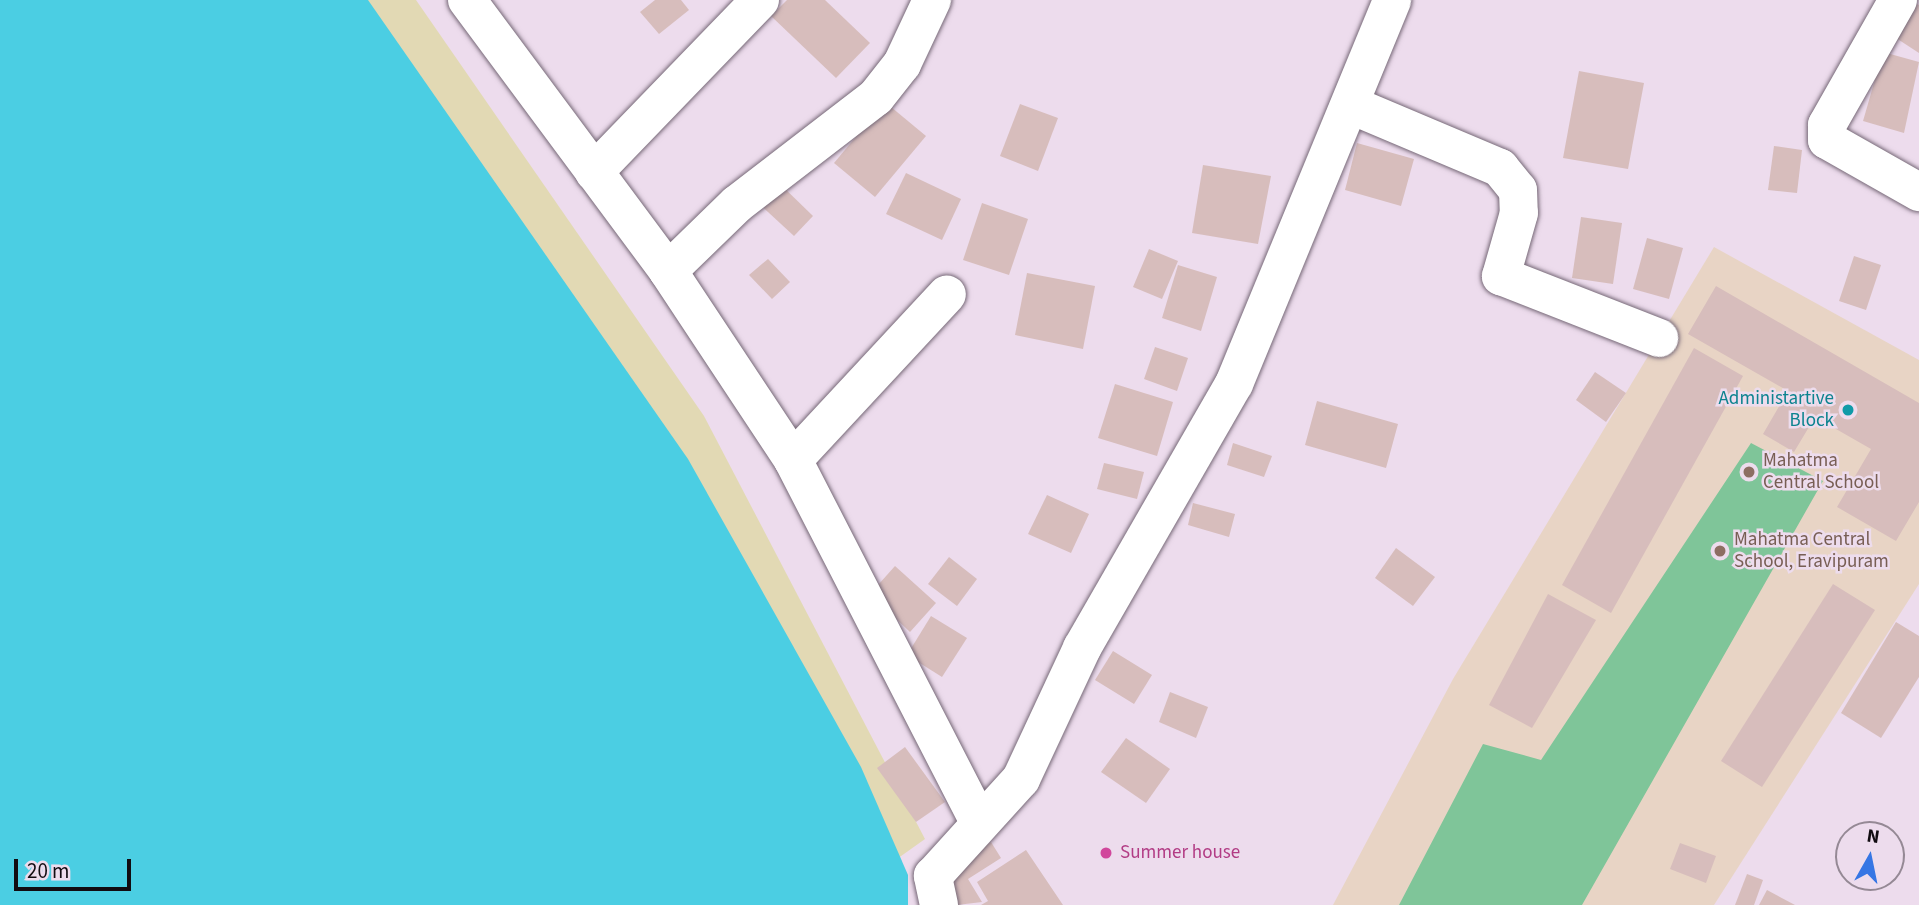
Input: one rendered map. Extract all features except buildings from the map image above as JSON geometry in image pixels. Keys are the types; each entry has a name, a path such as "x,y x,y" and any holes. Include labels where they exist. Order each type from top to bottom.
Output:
{"street":[{"path":"467,0 668,271 793,460 978,820"},
{"path":"594,172 760,0"},
{"path":"668,271 737,204 876,97 902,64 932,0"},
{"path":"939,905 933,876 978,820 1021,779 1082,648 1234,384 1392,0"},
{"path":"1898,0 1827,125 1827,140 1919,192"},
{"path":"1351,105 1500,168 1518,190 1519,213 1501,276 1659,338"},
{"path":"793,460 947,294"}],"shaded area":[{"name":"Mahatma Central School","path":"1714,247 1919,360 1919,584 1714,905 1333,905 1453,679"}],"green space":[{"path":"1751,443 1823,481 1582,905 1399,905 1483,744 1541,760"}],"sand":[{"path":"215,0 416,0 704,416 925,839 873,876"}],"water":[{"path":"0,0 368,0 688,459 861,767 908,875 908,905 0,905"}],"place":[{"name":"Administartive Block","path":"1848,410"},
{"name":"Mahatma Central School","path":"1749,472"},
{"name":"Mahatma Central School, Eravipuram","path":"1720,551"},
{"name":"Summer house","path":"1106,853"}]}
